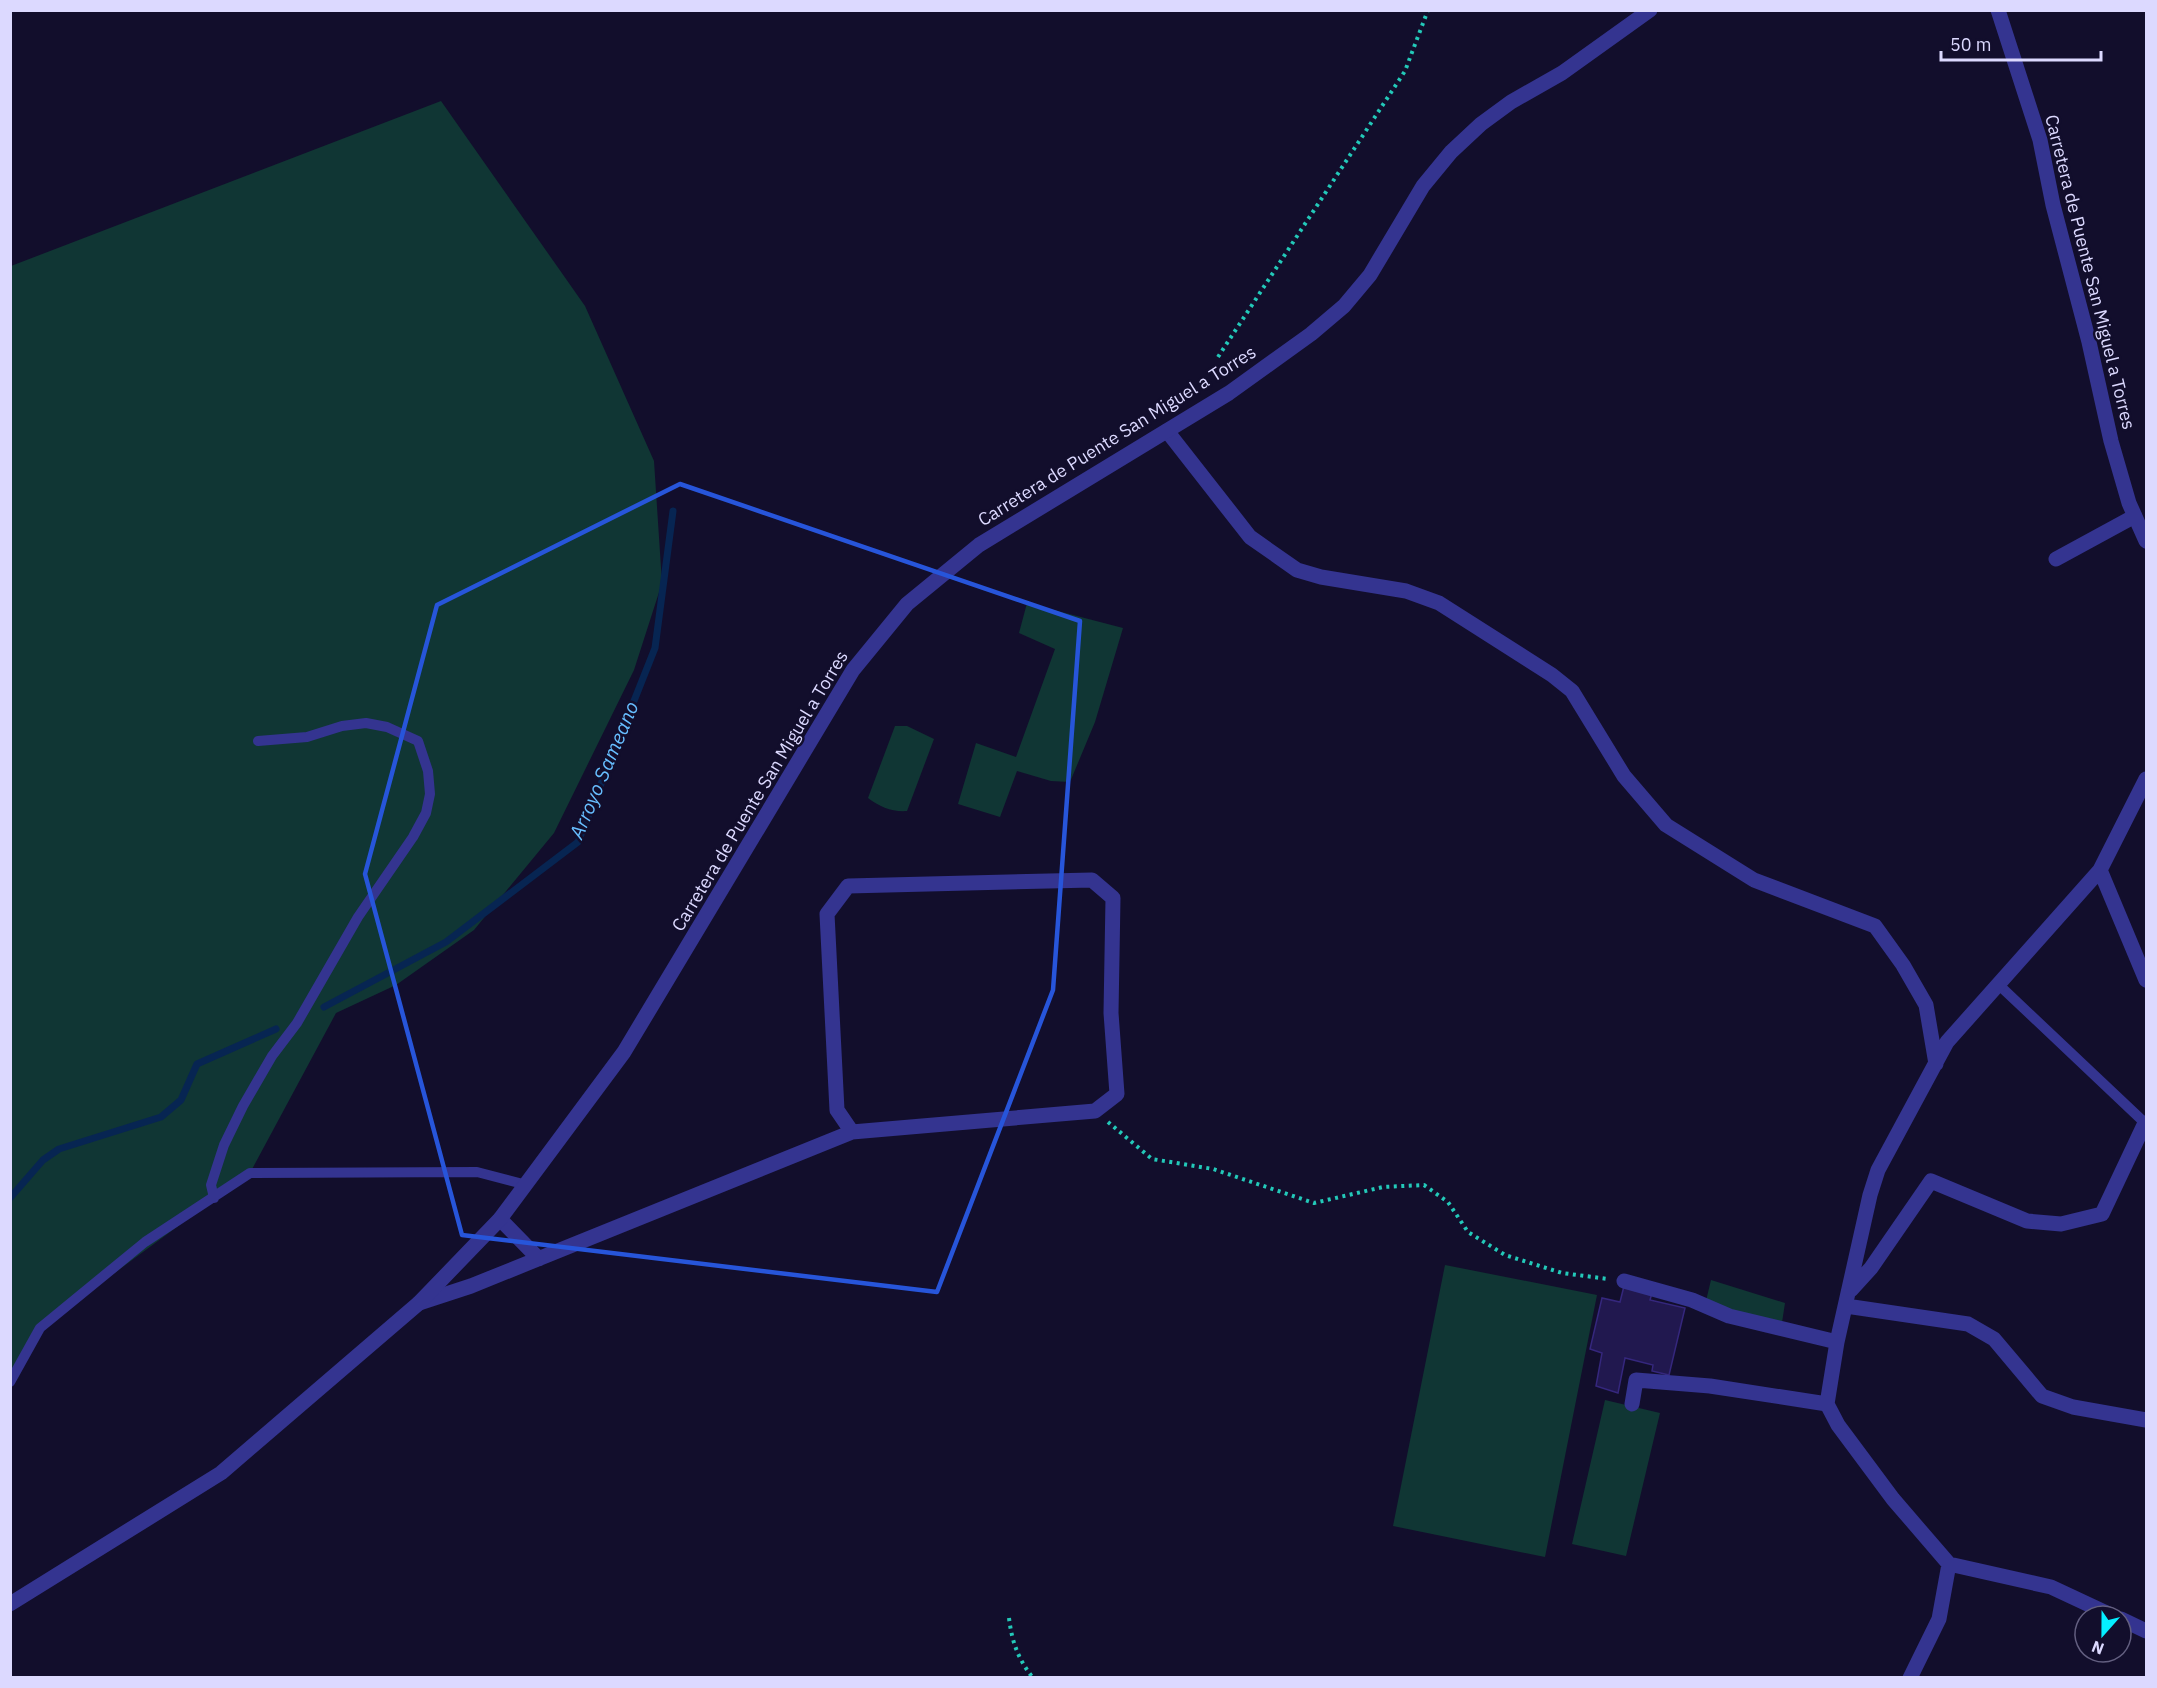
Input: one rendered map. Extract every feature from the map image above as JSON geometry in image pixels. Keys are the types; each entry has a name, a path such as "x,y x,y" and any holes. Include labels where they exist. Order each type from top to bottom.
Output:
{"street":[{"name":"Carretera de Puente San Miguel a Torres","path":"10,1604 221,1473 419,1303 500,1219 624,1052 853,670 907,604 980,545 1229,393 1311,334 1344,306 1370,275 1423,186 1451,152 1481,124 1510,102 1562,73 1650,10"},
{"name":"Carretera de Puente San Miguel a Torres","path":"1998,10 2040,140 2053,205 2089,342 2111,441 2135,516 2146,541"},
{"path":"1167,431 1250,537 1297,570 1321,577 1406,591 1439,603 1552,675 1572,691 1624,776 1666,825 1754,880 1875,926 1903,965 1926,1005 1936,1064"},
{"path":"2056,559 2135,516"},
{"path":"2088,1604 2051,1587 1949,1564 1893,1499 1838,1425 1827,1404 1837,1342 1878,1170 1947,1042 2100,870 2146,779"},
{"path":"2100,870 2145,970"},
{"path":"419,1303 539,1259 852,1132 1095,1111 1117,1095 1111,1013 1113,898 1092,880 848,886 826,914 837,1110 852,1132"},
{"path":"1848,1299 1931,1181 2027,1221 2061,1224 2102,1214 2146,1122"},
{"path":"500,1219 539,1259"},
{"path":"1624,1281 1692,1300 1729,1316 1837,1342"},
{"path":"1848,1299 1968,1324 1994,1339 2042,1396 2073,1407 2146,1420"},
{"path":"1632,1404 1636,1380 1710,1386 1827,1404"},
{"path":"1910,1677 1939,1619 1949,1564"}],"lane":[{"path":"214,1198 211,1185 224,1145 243,1106 272,1056 297,1023 358,916 413,837 426,813 430,794 428,771 418,741 387,727 366,723 342,726 307,737 258,741"},
{"path":"1999,985 2146,1122"},
{"path":"10,1382 40,1328 145,1242 250,1173 477,1172 524,1184"}],"path":[{"path":"1218,357 1405,71 1428,10"},
{"path":"1095,1111 1152,1159 1213,1169 1314,1203 1383,1187 1424,1185 1448,1202 1468,1232 1505,1255 1562,1273 1624,1281"},
{"path":"1010,1618 1012,1638 1020,1662 1033,1677"}],"highlighted area":[{"path":"680,484 1080,621 1053,990 937,1292 462,1235 365,874 437,605"}],"green space":[{"path":"441,101 585,306 654,461 662,583 634,670 554,833 474,930 396,985 336,1013 250,1173 40,1328 11,1382 11,266"},
{"path":"1027,603 1123,628 1095,722 1070,782 1051,781 1017,771 1000,817 958,804 976,743 1016,757 1055,649 1019,633"},
{"path":"895,726 907,726 934,739 907,811 886,808 868,798"},
{"path":"1445,1265 1597,1295 1545,1557 1393,1526"},
{"path":"1711,1280 1785,1303 1781,1329 1705,1305"},
{"path":"1605,1400 1660,1413 1626,1556 1572,1544"}],"building":[{"path":"1624,1286 1652,1293 1650,1300 1685,1308 1669,1375 1652,1371 1653,1365 1625,1358 1618,1393 1596,1386 1602,1353 1590,1349 1602,1298 1620,1302"}],"waterway":[{"name":"Arroyo Sameano","path":"324,1007 446,942 578,842 655,648 673,511"},
{"name":"Arroyo Sameano","path":"10,1198 43,1160 59,1149 161,1117 181,1100 197,1064 276,1029"}]}
